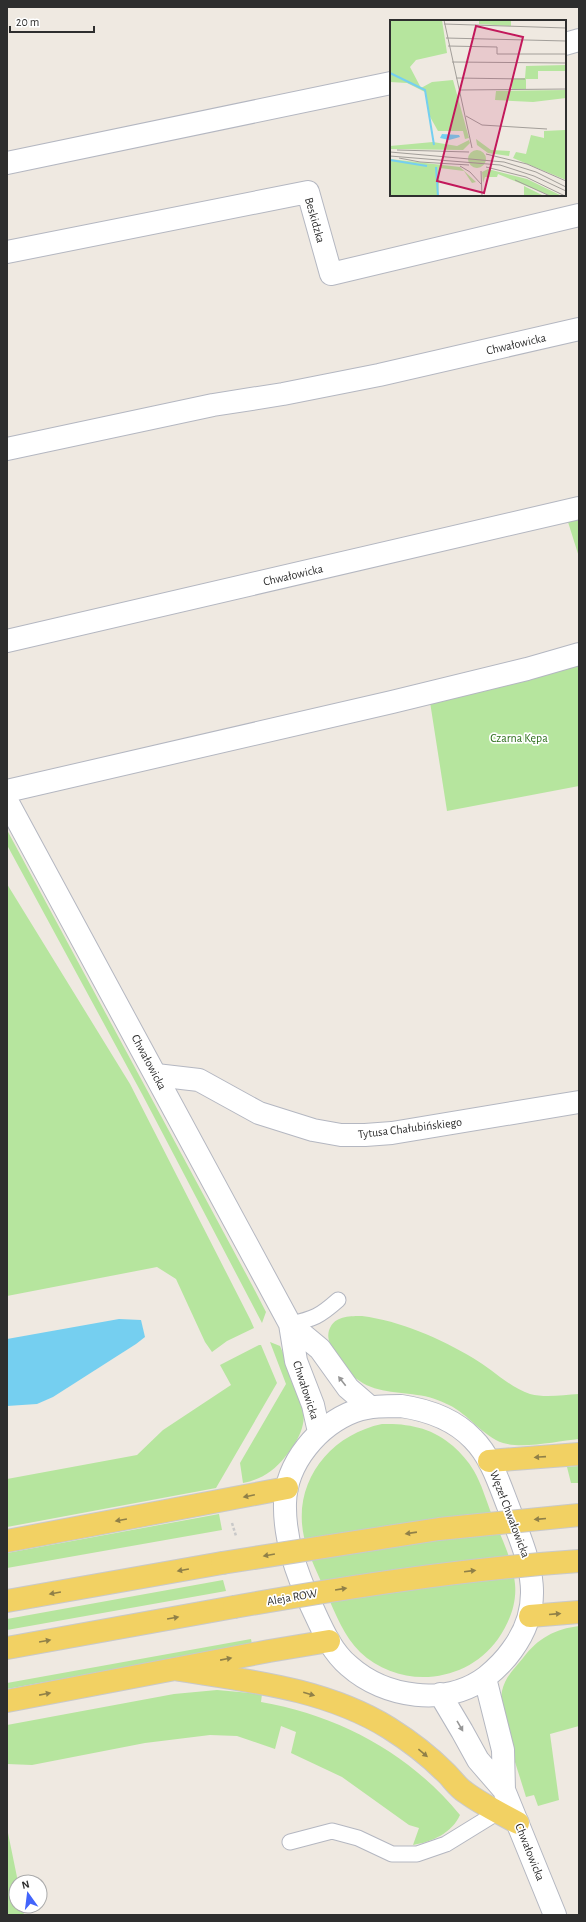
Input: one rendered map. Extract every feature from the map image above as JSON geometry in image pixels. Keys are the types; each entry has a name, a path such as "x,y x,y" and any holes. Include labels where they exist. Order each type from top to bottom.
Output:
{"main road":[{"path":"489,1461 579,1454"},
{"path":"7,1541 287,1488"},
{"path":"7,1601 222,1563 439,1529 579,1515"},
{"name":"Aleja ROW","path":"7,1648 234,1607 447,1574 514,1566 579,1561"},
{"path":"530,1616 579,1612"},
{"path":"7,1701 329,1641"},
{"path":"174,1669 271,1684 309,1693 363,1714 390,1728 417,1748 443,1770 464,1792 518,1823"}],"street":[{"path":"566,44 579,40"},
{"path":"7,163 390,83"},
{"name":"Beskidzka","path":"7,252 308,192 331,274 579,215"},
{"name":"Chwałowicka","path":"7,449 213,406 379,375 579,329"},
{"name":"Chwałowicka","path":"7,641 579,508"},
{"path":"7,791 422,695 527,669 579,654"},
{"name":"Chwałowicka","path":"7,800 290,1324 296,1362 313,1404 319,1432"},
{"name":"Tytusa Chałubińskiego","path":"156,1075 199,1080 259,1113 281,1122 341,1135 392,1133 579,1102"},
{"name":"Chwałowicka","path":"290,1324 320,1349 348,1388 370,1407"},
{"name":"Węzeł Chwałowicka","path":"402,1406 434,1413 462,1429 483,1450 489,1461 528,1559 533,1583 533,1602 530,1616 517,1643 497,1667 485,1678 465,1688 440,1694 410,1694 384,1688 359,1675 338,1655 329,1641 308,1597 289,1546 285,1521 285,1502 287,1488 296,1463 319,1432 342,1418 370,1407 402,1406"},
{"name":"Chwałowicka","path":"485,1678 503,1750 504,1790"},
{"name":"Chwałowicka","path":"440,1694 478,1760 504,1790 555,1915"}],"lane":[{"path":"290,1324 312,1319 324,1313 338,1300"},
{"path":"290,1842 332,1831 358,1838 392,1854 417,1854 446,1844 498,1812"}],"green space":[{"path":"579,518 579,557 568,522"},
{"name":"Czarna Kępa","path":"579,662 579,786 447,811 430,702"},
{"path":"7,830 266,1312 262,1323 142,1094 7,845"},
{"path":"7,884 130,1084 254,1328 227,1341 212,1352 205,1342 176,1279 157,1267 7,1296"},
{"path":"362,1316 376,1318 405,1326 433,1337 480,1362 515,1387 530,1394 548,1396 579,1394 579,1439 531,1445 511,1445 503,1443 489,1436 463,1414 441,1401 425,1396 383,1390 359,1381 349,1373 331,1347 328,1333 331,1326 341,1318"},
{"path":"270,1342 280,1346 298,1386 304,1418 302,1428 295,1444 276,1467 255,1480 243,1483 240,1463 286,1384"},
{"path":"261,1345 277,1383 216,1488 7,1527 7,1479 137,1455 163,1430 231,1385 220,1365"},
{"path":"382,1424 401,1424 429,1431 445,1440 462,1454 477,1476 512,1566 515,1584 515,1599 509,1620 502,1633 485,1654 469,1665 451,1673 432,1677 413,1676 394,1672 376,1664 360,1652 349,1639 337,1618 311,1559 304,1537 302,1517 304,1498 309,1480 319,1464 331,1450 346,1439 363,1430"},
{"path":"579,1466 579,1483 571,1483 567,1467"},
{"path":"219,1514 222,1530 7,1568 7,1553"},
{"path":"223,1580 226,1591 7,1630 7,1619"},
{"path":"579,1626 579,1726 550,1734 559,1800 538,1806 534,1795 526,1797 510,1743 501,1701 503,1686 505,1681 529,1651 541,1640 562,1629"},
{"path":"251,1639 252,1644 7,1689 7,1683"},
{"path":"217,1690 262,1694 261,1702 290,1708 318,1717 371,1740 418,1773 440,1793 460,1815 452,1827 441,1836 427,1842 413,1845 419,1828 409,1825 342,1777 291,1753 296,1732 281,1726 275,1749 237,1736 210,1735 145,1743 32,1765 7,1764 7,1725 174,1694"},
{"path":"7,1828 16,1874 8,1874 8,1914 24,1915 7,1915"}],"water":[{"path":"119,1319 141,1320 145,1337 53,1397 37,1404 7,1406 7,1339"}]}
